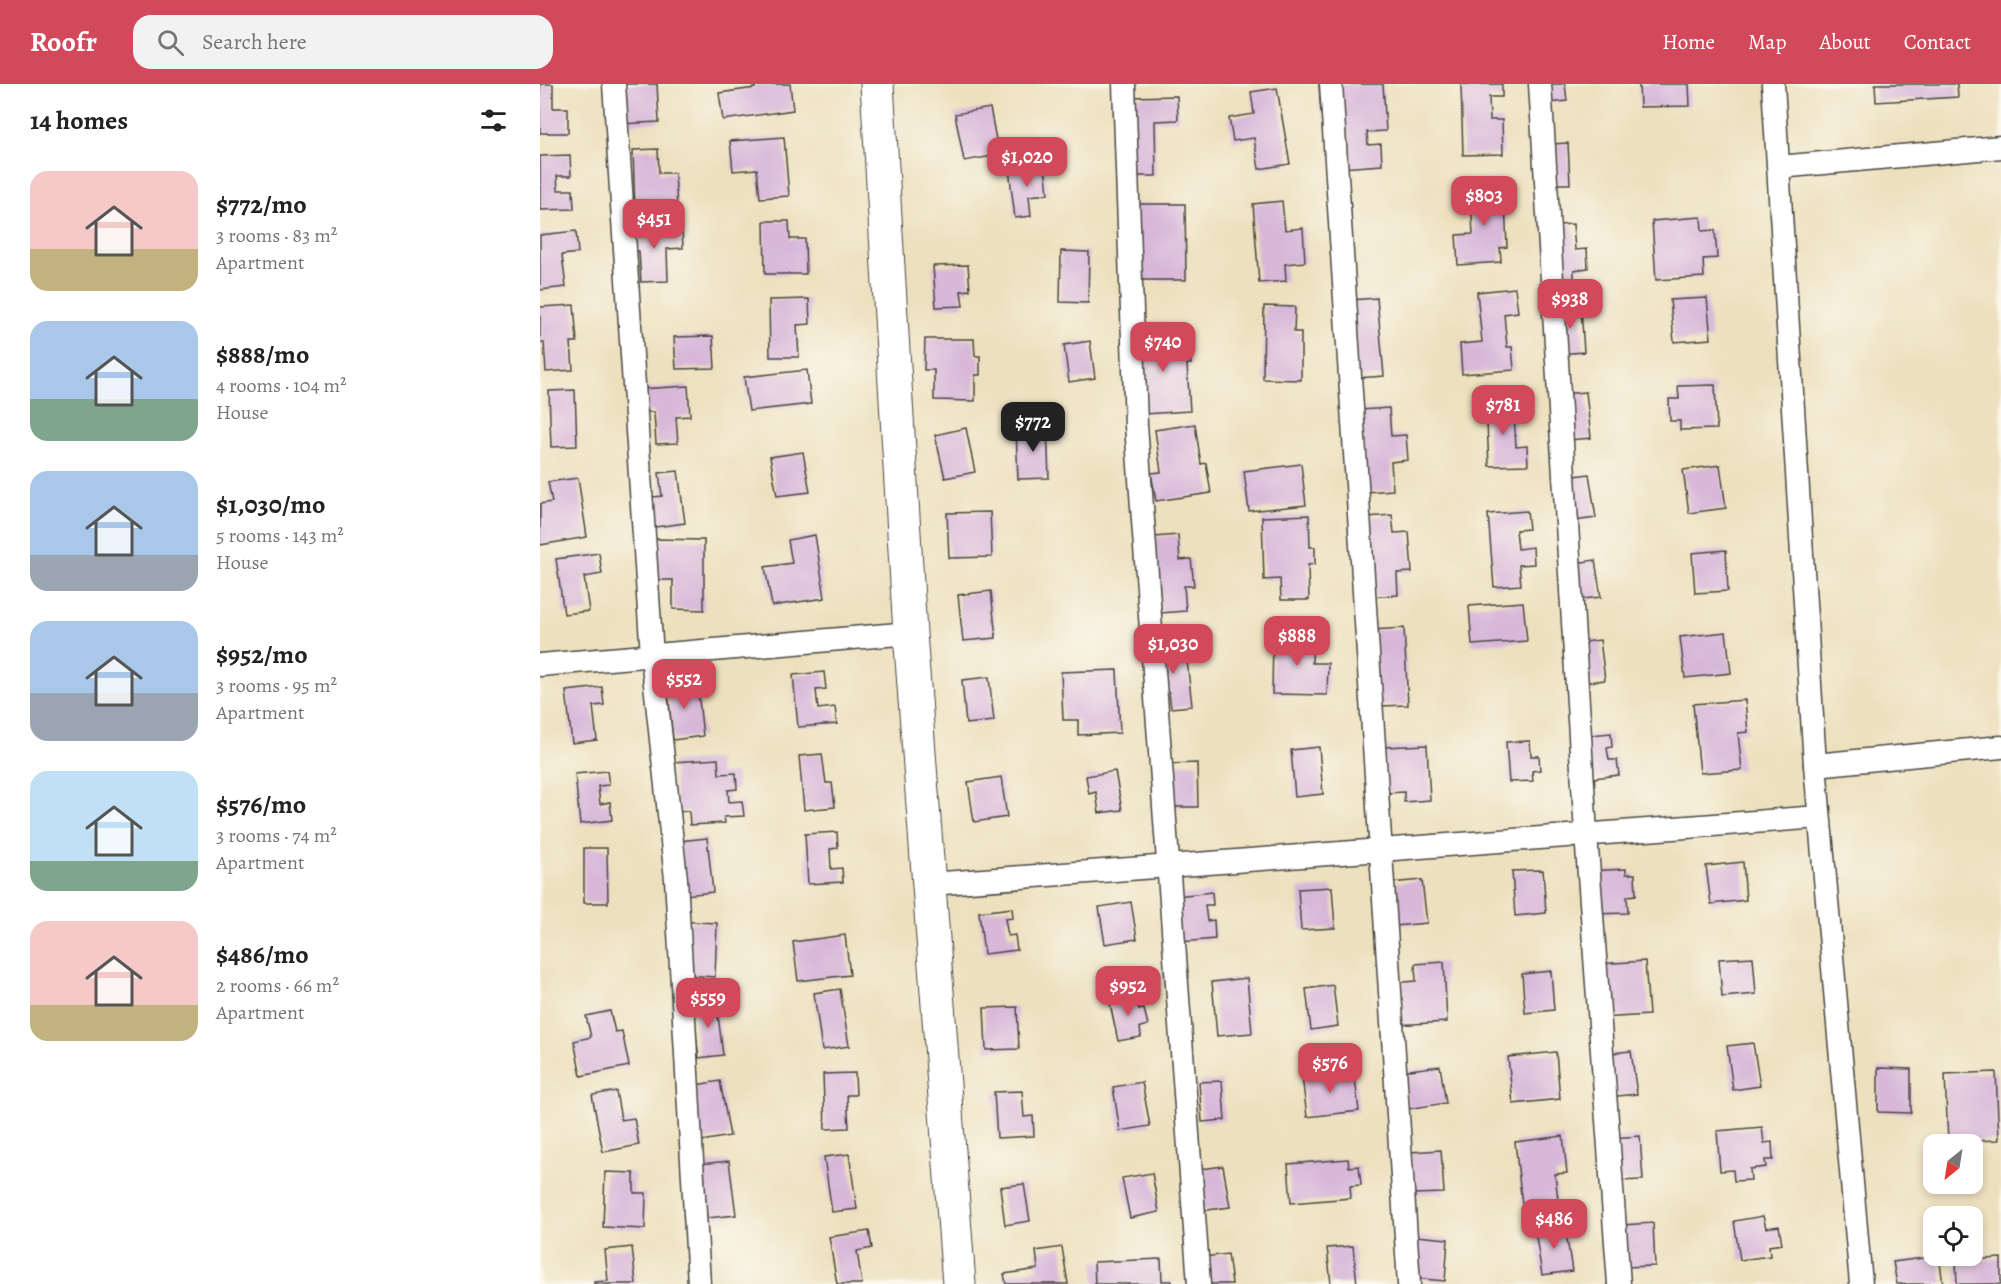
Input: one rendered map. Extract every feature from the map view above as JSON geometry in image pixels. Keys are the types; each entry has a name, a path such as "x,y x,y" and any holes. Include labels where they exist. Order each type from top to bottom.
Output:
{"street":[{"path":"614,84 652,656 676,879 699,1284"},
{"path":"877,84 910,633 959,1284"},
{"path":"1124,84 1137,425 1199,1284"},
{"path":"1331,84 1409,1284"},
{"path":"1540,84 1586,834 1619,1284"},
{"path":"1773,84 1815,765 1861,1284"},
{"path":"1779,167 2001,147"},
{"path":"540,665 910,633"},
{"path":"1815,765 2001,747"},
{"path":"930,884 1819,817"}],"building":[{"path":"540,84 553,84 553,108 568,108 568,133 540,133"},
{"path":"617,84 657,84 659,122 620,124"},
{"path":"754,84 790,84 793,110 723,120 719,93 755,88"},
{"path":"1383,84 1386,131 1367,132 1368,145 1381,144 1382,165 1341,168 1338,113 1321,114 1319,85"},
{"path":"1461,84 1502,84 1502,97 1489,97 1490,120 1502,120 1503,154 1463,155"},
{"path":"1537,84 1565,84 1567,101 1539,104"},
{"path":"1639,84 1689,84 1690,106 1640,107"},
{"path":"1875,84 1957,84 1958,97 1876,102"},
{"path":"1277,88 1290,164 1259,169 1254,138 1233,141 1229,118 1254,114 1251,92"},
{"path":"1177,96 1178,120 1155,121 1156,176 1131,176 1129,97"},
{"path":"990,108 999,155 964,161 955,114"},
{"path":"784,137 789,196 760,198 757,169 733,171 730,141"},
{"path":"1568,143 1570,184 1542,184 1551,144"},
{"path":"658,149 659,173 675,173 677,208 635,209 633,150"},
{"path":"570,155 571,176 557,176 558,190 573,190 574,209 540,210 540,156"},
{"path":"1045,165 1048,194 1029,196 1031,216 1015,218 1009,169"},
{"path":"1496,180 1497,205 1505,204 1507,247 1500,248 1501,262 1458,265 1456,235 1473,234 1470,182"},
{"path":"1282,201 1285,230 1303,228 1305,262 1285,264 1286,281 1259,283 1253,204"},
{"path":"1128,204 1185,204 1186,280 1137,280"},
{"path":"1701,217 1702,231 1715,230 1717,258 1703,259 1704,277 1656,280 1652,221"},
{"path":"764,221 789,221 790,239 805,239 806,274 765,274"},
{"path":"1573,224 1575,250 1587,249 1588,268 1574,270 1574,282 1549,284 1544,226"},
{"path":"682,227 683,248 667,249 668,281 641,282 639,251 628,252 627,229"},
{"path":"576,231 578,253 562,255 566,287 540,290 540,235"},
{"path":"1061,251 1089,252 1088,303 1060,302"},
{"path":"968,265 970,290 961,291 963,306 936,307 933,266"},
{"path":"1515,288 1518,312 1504,314 1507,347 1512,347 1514,370 1462,374 1460,344 1482,342 1477,292"},
{"path":"1377,298 1384,376 1357,378 1351,300"},
{"path":"1707,298 1711,339 1674,342 1670,300"},
{"path":"809,299 810,324 797,325 799,357 770,357 769,300"},
{"path":"574,305 577,342 571,342 573,370 546,372 544,343 540,343 540,307"},
{"path":"1264,306 1295,307 1294,332 1301,332 1301,380 1263,379"},
{"path":"1581,307 1584,352 1558,354 1556,308"},
{"path":"1189,335 1191,364 1187,364 1190,411 1144,414 1129,339"},
{"path":"713,336 715,368 676,369 674,337"},
{"path":"925,339 974,339 975,356 980,356 980,375 975,375 975,401 934,400 934,370 924,370"},
{"path":"1090,341 1095,378 1069,382 1064,345"},
{"path":"807,370 811,404 749,411 744,377"},
{"path":"1715,385 1717,429 1680,430 1680,421 1670,421 1669,399 1679,399 1678,386"},
{"path":"688,386 690,416 676,417 678,443 656,444 654,412 642,412 640,389"},
{"path":"575,390 577,446 551,447 549,391"},
{"path":"1586,392 1591,438 1558,441 1560,394"},
{"path":"1513,400 1516,447 1527,446 1528,465 1489,466 1486,401"},
{"path":"1389,408 1391,436 1406,435 1408,460 1391,462 1393,490 1367,492 1361,410"},
{"path":"1195,424 1201,464 1206,463 1211,493 1156,501 1151,473 1161,472 1155,430"},
{"path":"966,428 975,472 945,478 935,435"},
{"path":"1047,428 1049,478 1018,479 1016,429"},
{"path":"803,452 810,492 777,496 770,457"},
{"path":"1301,464 1306,505 1249,511 1244,471"},
{"path":"1720,465 1726,508 1689,513 1683,470"},
{"path":"678,471 685,523 648,528 644,498 662,496 659,473"},
{"path":"1589,474 1596,518 1566,522 1560,478"},
{"path":"578,478 587,537 540,545 540,504 552,502 548,482"},
{"path":"1527,511 1529,529 1516,530 1518,549 1533,547 1534,564 1519,565 1521,585 1494,587 1488,514"},
{"path":"990,512 992,557 949,558 947,513"},
{"path":"1309,515 1310,547 1315,547 1315,564 1308,565 1309,600 1281,600 1280,579 1264,580 1262,517"},
{"path":"1392,515 1394,533 1409,532 1412,572 1397,573 1398,595 1371,597 1367,517"},
{"path":"815,535 825,598 772,606 765,567 792,563 788,540"},
{"path":"1178,535 1180,560 1191,559 1194,586 1184,586 1186,611 1161,613 1154,537"},
{"path":"655,539 704,540 704,610 673,609 673,580 654,580"},
{"path":"1726,550 1728,591 1695,593 1692,553"},
{"path":"599,553 602,574 584,577 589,611 564,614 556,559"},
{"path":"1595,560 1601,597 1575,600 1569,564"},
{"path":"991,591 996,638 963,641 958,595"},
{"path":"1523,602 1527,641 1472,645 1469,606"},
{"path":"1404,628 1408,705 1380,706 1372,630"},
{"path":"1726,632 1731,673 1685,678 1680,637"},
{"path":"1273,635 1313,636 1312,663 1328,663 1327,695 1272,694"},
{"path":"1600,640 1605,680 1580,683 1576,643"},
{"path":"1185,642 1192,706 1171,708 1169,692 1151,694 1161,644"},
{"path":"1117,670 1120,733 1078,735 1078,720 1063,720 1061,672"},
{"path":"824,672 826,689 816,690 818,709 835,707 837,724 798,727 793,675"},
{"path":"989,677 994,721 966,724 962,680"},
{"path":"697,682 703,736 673,740 669,701 662,701 660,686"},
{"path":"602,687 604,705 593,706 597,740 572,743 566,691"},
{"path":"1745,700 1748,732 1738,733 1742,770 1700,773 1693,704"},
{"path":"1611,733 1612,747 1607,748 1609,760 1617,760 1619,775 1585,779 1580,736"},
{"path":"1530,741 1531,756 1539,756 1540,770 1532,771 1533,781 1509,782 1506,742"},
{"path":"1427,745 1430,800 1404,802 1404,792 1387,793 1384,747"},
{"path":"1319,747 1323,794 1295,797 1291,750"},
{"path":"822,754 826,783 832,783 835,807 804,810 799,756"},
{"path":"718,759 719,774 736,773 737,789 728,790 729,802 742,801 744,816 724,817 725,823 690,825 689,811 676,812 673,762"},
{"path":"1197,763 1198,807 1169,807 1168,764"},
{"path":"607,771 609,785 598,786 600,804 610,802 612,820 580,824 575,774"},
{"path":"1115,771 1122,810 1099,813 1096,792 1089,794 1086,776"},
{"path":"1001,777 1007,817 974,822 968,782"},
{"path":"837,832 838,848 830,849 831,869 842,868 843,882 808,884 805,834"},
{"path":"707,838 713,892 685,895 679,841"},
{"path":"584,848 607,848 608,903 584,903"},
{"path":"1743,862 1746,900 1711,904 1706,866"},
{"path":"1626,869 1626,874 1635,874 1636,895 1627,896 1628,913 1591,914 1589,871"},
{"path":"1543,870 1546,913 1515,916 1512,871"},
{"path":"1422,880 1427,923 1395,926 1390,883"},
{"path":"1332,887 1335,928 1301,930 1298,889"},
{"path":"1212,892 1213,905 1205,905 1207,921 1214,920 1215,939 1181,942 1177,896"},
{"path":"1131,902 1137,939 1105,944 1099,907"},
{"path":"1012,908 1013,918 1005,919 1008,936 1015,935 1017,950 984,954 979,912"},
{"path":"673,921 717,923 715,977 684,975"},
{"path":"845,935 850,975 798,981 793,942"},
{"path":"1753,957 1756,994 1722,997 1719,959"},
{"path":"1645,961 1649,1015 1601,1018 1598,964"},
{"path":"1444,962 1447,1022 1395,1025 1392,983 1416,981 1415,964"},
{"path":"1551,971 1554,1010 1525,1013 1522,974"},
{"path":"1247,978 1252,1033 1217,1036 1212,982"},
{"path":"1333,985 1338,1026 1311,1030 1306,989"},
{"path":"840,989 849,1046 822,1050 814,993"},
{"path":"1135,993 1139,1010 1144,1009 1148,1025 1140,1027 1141,1037 1118,1041 1109,999"},
{"path":"716,999 723,1055 699,1058 692,1002"},
{"path":"1017,1007 1019,1049 986,1050 984,1008"},
{"path":"610,1011 615,1032 622,1031 629,1066 581,1076 574,1041 591,1037 586,1016"},
{"path":"1753,1043 1760,1086 1733,1090 1727,1046"},
{"path":"1631,1051 1637,1094 1608,1097 1602,1054"},
{"path":"1556,1052 1560,1099 1513,1104 1508,1057"},
{"path":"1440,1066 1446,1103 1408,1109 1402,1071"},
{"path":"1878,1068 1911,1069 1911,1113 1878,1112"},
{"path":"1354,1070 1359,1111 1307,1117 1302,1076"},
{"path":"1996,1072 1999,1140 1983,1141 1983,1134 1948,1134 1945,1074"},
{"path":"855,1073 856,1095 847,1095 849,1128 825,1129 823,1074"},
{"path":"720,1081 730,1136 685,1144 696,1085"},
{"path":"1222,1081 1225,1120 1202,1122 1199,1082"},
{"path":"1142,1082 1150,1126 1120,1131 1113,1087"},
{"path":"616,1091 621,1120 634,1118 639,1145 603,1152 592,1095"},
{"path":"1022,1091 1024,1117 1033,1116 1034,1136 997,1138 994,1092"},
{"path":"1762,1127 1764,1143 1772,1142 1773,1160 1765,1160 1766,1167 1750,1169 1751,1180 1734,1181 1733,1170 1720,1171 1717,1131"},
{"path":"1563,1136 1567,1173 1555,1174 1558,1200 1522,1204 1515,1142"},
{"path":"1640,1136 1643,1180 1616,1181 1613,1138"},
{"path":"1441,1150 1444,1193 1413,1194 1410,1152"},
{"path":"849,1154 857,1209 832,1212 824,1157"},
{"path":"1348,1159 1349,1167 1359,1166 1361,1185 1350,1186 1351,1198 1291,1203 1288,1164"},
{"path":"729,1161 736,1215 707,1218 700,1164"},
{"path":"1223,1166 1230,1207 1200,1211 1194,1170"},
{"path":"605,1172 634,1173 634,1193 646,1193 645,1229 603,1227"},
{"path":"1152,1173 1159,1212 1130,1218 1122,1178"},
{"path":"1024,1184 1030,1221 1005,1225 1000,1187"},
{"path":"1763,1216 1766,1228 1779,1226 1782,1244 1769,1246 1770,1256 1740,1260 1734,1221"},
{"path":"1653,1223 1655,1266 1622,1267 1621,1225"},
{"path":"1565,1226 1572,1271 1542,1275 1535,1230"},
{"path":"869,1231 872,1248 857,1251 862,1284 837,1284 829,1237"},
{"path":"1415,1236 1448,1239 1445,1281 1412,1278"},
{"path":"1353,1246 1357,1284 1331,1284 1327,1248"},
{"path":"632,1247 636,1284 594,1284 594,1282 608,1281 605,1250"},
{"path":"1062,1247 1068,1284 1006,1284 1004,1274 1038,1269 1036,1251"},
{"path":"1228,1254 1232,1284 1208,1284 1204,1257"},
{"path":"1923,1258 1923,1266 1940,1266 1943,1284 1897,1284 1893,1262"},
{"path":"2001,1258 2001,1284 1957,1284 1956,1266 1983,1266 1983,1259"},
{"path":"1161,1259 1162,1281 1172,1281 1172,1284 1095,1284 1094,1262"}]}
